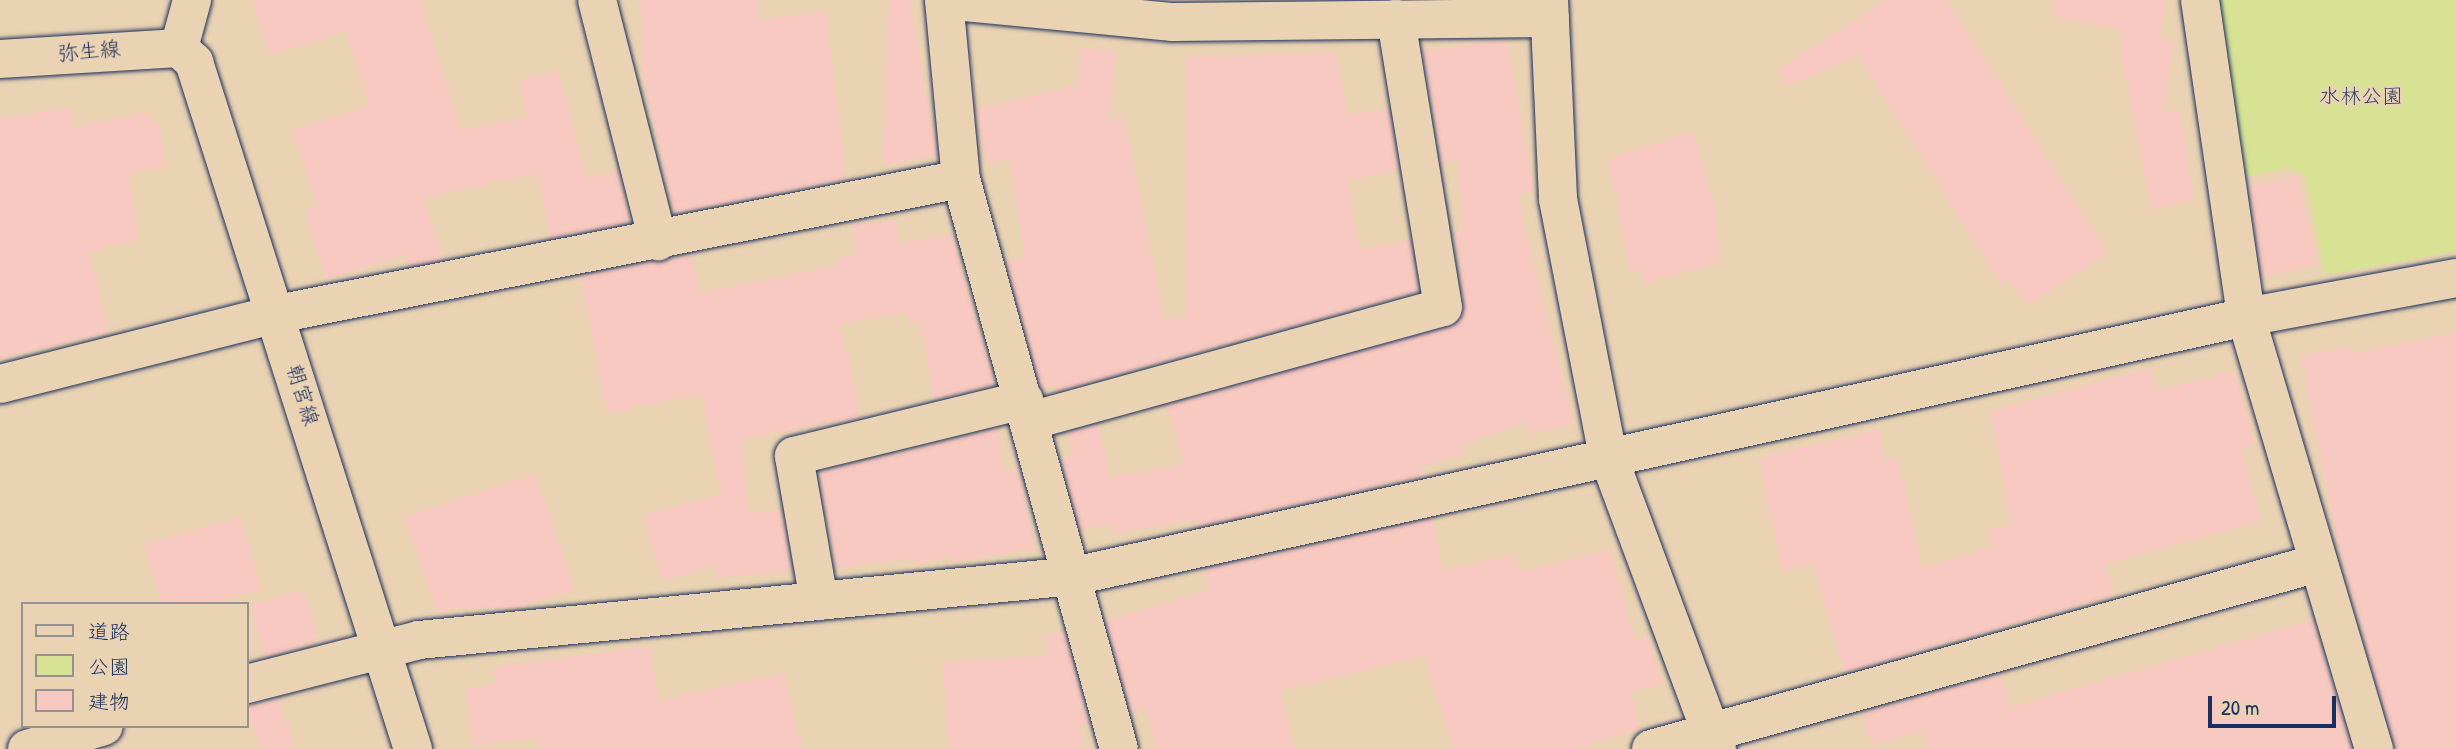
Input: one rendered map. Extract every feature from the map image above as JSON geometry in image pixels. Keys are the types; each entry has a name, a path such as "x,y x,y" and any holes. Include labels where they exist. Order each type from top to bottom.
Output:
{"street":[{"path":"179,48 192,0"},
{"path":"597,0 658,241"},
{"path":"1119,749 1074,576 961,178 944,0 1173,22 1396,19 1550,9 1558,200 1608,456 1714,741"},
{"path":"2200,0 2246,317 2374,749"},
{"path":"819,601 794,456 1027,411 1443,307 1396,19"},
{"name":"弥生線","path":"0,59 179,48"},
{"name":"朝宮線","path":"179,48 194,62 277,314 413,749"},
{"path":"0,384 277,314 658,241 961,178"},
{"path":"248,684 382,648 1074,576 2246,317 2456,278"},
{"path":"1651,749 1714,741 2318,563"},
{"path":"27,749 97,728"}],"green space":[{"name":"水林公園","path":"2212,0 2456,0 2456,251 2325,275 2306,175 2288,168 2237,178"}],"building":[{"path":"252,0 420,0 460,130 527,116 519,79 558,71 586,178 618,171 631,222 550,238 537,173 424,198 442,259 409,266 406,255 326,279 305,211 317,207 292,130 369,106 346,31 269,55"},
{"path":"640,0 757,0 758,20 826,11 846,179 674,213 642,72"},
{"path":"889,0 910,0 937,155 883,166"},
{"path":"1886,0 1947,0 2108,253 2028,305 2007,279 2001,285 1858,55 1787,86 1778,70"},
{"path":"2055,0 2166,0 2159,38 2175,41 2163,112 2179,109 2195,199 2151,210 2120,48 2124,30 2053,16"},
{"path":"1507,40 1534,191 1519,194 1524,225 1574,424 1531,434 1527,422 1463,444 1465,453 1421,466 1423,476 1196,527 1194,519 1115,534 1113,524 1081,530 1061,459 1073,456 1067,433 1098,425 1110,477 1184,464 1167,406 1458,322 1465,303 1453,231 1464,229 1456,160 1442,163 1423,51"},
{"path":"1081,48 1116,51 1108,120 1124,117 1164,319 1185,316 1185,57 1335,52 1348,115 1388,108 1399,170 1347,180 1360,249 1410,240 1418,291 1056,391 1055,385 1042,388 1006,261 1025,258 1008,159 986,163 976,109 1078,85"},
{"path":"70,107 73,127 148,112 150,123 158,122 166,166 129,173 139,239 88,252 109,332 0,358 0,119"},
{"path":"1693,131 1715,207 1719,263 1644,283 1641,269 1630,271 1608,159"},
{"path":"2297,175 2318,265 2262,278 2249,186"},
{"path":"895,221 899,243 951,234 995,384 934,399 919,321 909,324 907,312 840,324 860,417 741,439 747,506 752,513 781,510 792,571 716,578 714,566 662,581 643,515 721,495 701,394 607,413 580,276 691,255 699,293 838,265 837,258 858,254 851,223"},
{"path":"2456,332 2456,749 2395,749 2337,540 2300,356 2349,346 2351,354"},
{"path":"2150,368 2156,391 2235,371 2255,444 2241,448 2261,521 2105,564 2114,595 1844,672 1813,564 1782,571 1758,458 1878,430 1885,460 1897,457 1922,568 1993,547 1988,530 2011,524 1990,411"},
{"path":"997,429 1005,473 1019,469 1035,549 952,562 951,556 916,564 914,558 836,568 819,472"},
{"path":"535,474 575,590 515,609 457,607 437,613 404,517"},
{"path":"240,517 261,589 216,602 161,602 144,544"},
{"path":"1432,519 1443,570 1513,555 1521,571 1610,550 1635,640 1648,636 1663,684 1630,692 1640,729 1575,749 1454,749 1424,656 1280,690 1295,749 1156,749 1147,709 1132,713 1106,621 1210,590 1205,569"},
{"path":"297,591 305,595 317,635 313,643 265,657 250,605"},
{"path":"2313,620 2351,749 1928,749 1922,731 1871,745 1862,713 2001,674 2010,707"},
{"path":"1064,631 1089,723 1081,725 1083,749 949,749 942,662 1048,656 1047,635"},
{"path":"650,646 658,701 784,673 801,749 540,749 537,738 473,746 466,688 496,684 493,667"},
{"path":"278,699 294,749 261,749 248,708"}]}
